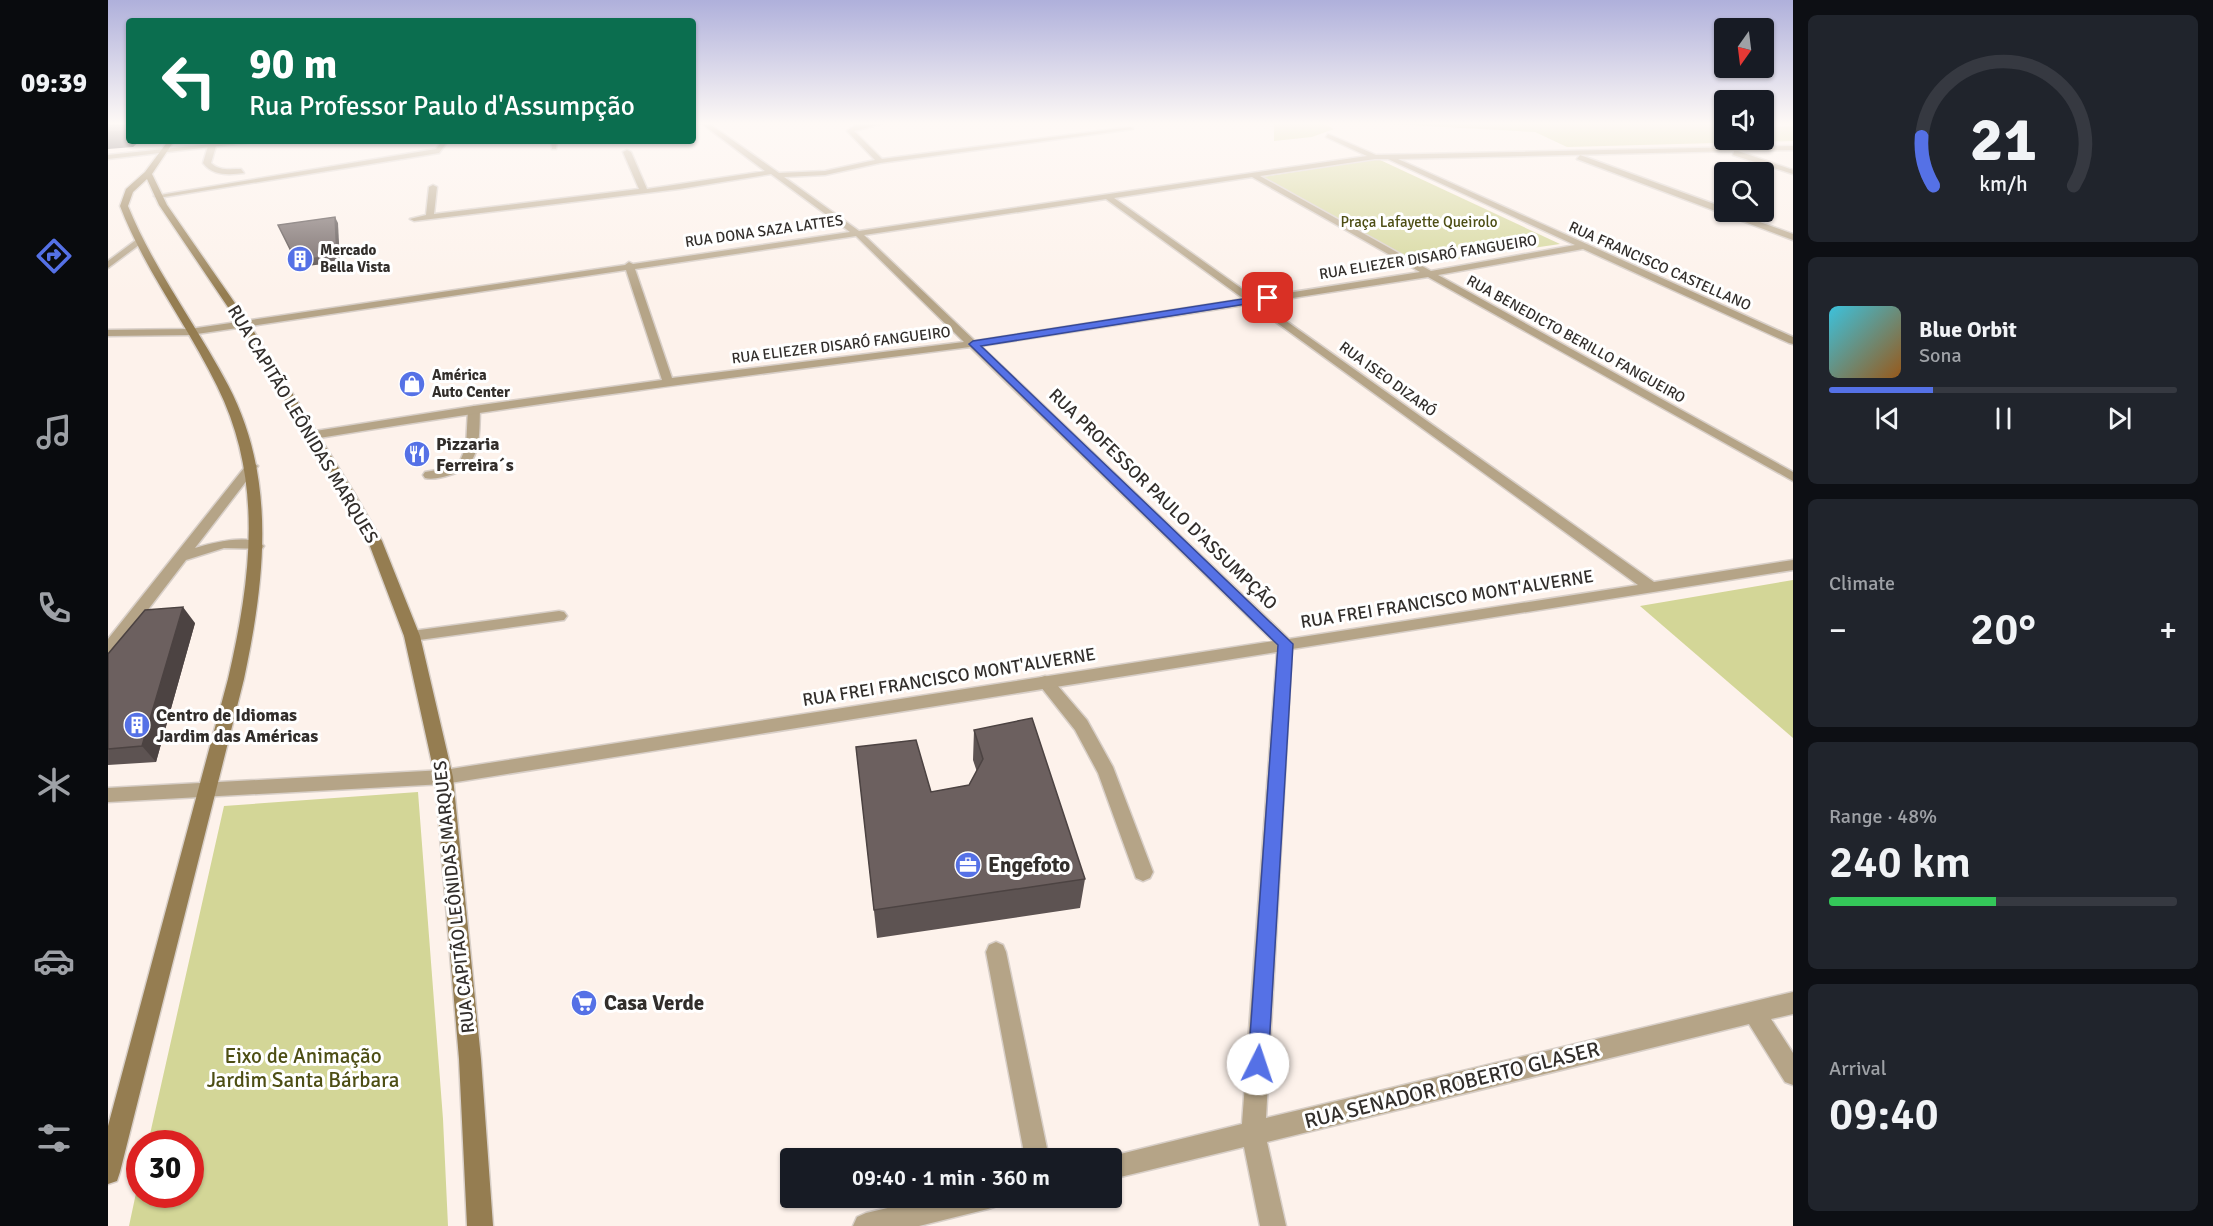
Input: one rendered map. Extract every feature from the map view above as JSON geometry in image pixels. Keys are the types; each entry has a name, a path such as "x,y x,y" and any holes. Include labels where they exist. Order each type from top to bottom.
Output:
{"main road":[{"path":"108,1172 244,643 252,601 257,546 252,466 234,409 139,242 124,206 129,191 141,180"},
{"name":"RUA CAPITÃO LEÔNIDAS MARQUES","path":"151,180 158,195 243,322 375,541 412,636 444,777 470,1047 480,1226"}],"street":[{"path":"158,195 252,180"},
{"path":"639,180 644,191"},
{"path":"414,219 726,180"},
{"name":"RUA PROFESSOR PAULO D'ASSUMPÇÃO","path":"783,180 857,233 1286,644"},
{"name":"RUA DONA SAZA LATTES","path":"108,333 190,332 243,322 1211,180"},
{"name":"RUA BENEDICTO BERILLO FANGUEIRO","path":"1262,180 1793,477"},
{"name":"RUA FRANCISCO CASTELLANO","path":"1440,180 1793,341"},
{"path":"1643,180 1714,207"},
{"path":"430,217 433,187"},
{"name":"RUA ISEO DIZARÓ","path":"1108,196 1651,587"},
{"path":"1754,222 1793,237"},
{"path":"108,264 139,242"},
{"name":"RUA ELIEZER DISARÓ FANGUEIRO","path":"313,435 474,409 668,382 973,344 1428,274 1585,246"},
{"path":"628,265 668,382"},
{"path":"429,475 451,474 462,468 472,447 474,409"},
{"path":"108,650 252,466"},
{"path":"183,556 225,544 257,546"},
{"name":"RUA FREI FRANCISCO MONT'ALVERNE","path":"108,795 444,777 1793,565"},
{"path":"412,636 559,616"},
{"path":"1273,1226 1253,1133 1286,644"},
{"path":"1045,682 1081,725 1107,772 1143,872"},
{"path":"996,952 1035,1148"},
{"name":"RUA SENADOR ROBERTO GLASER","path":"1122,1165 1793,1003"},
{"path":"1754,1012 1793,1074"},
{"path":"866,1226 942,1208"}],"green space":[{"name":"Praça Lafayette Queirolo","path":"1268,180 1423,180 1560,244 1414,265"},
{"path":"1793,580 1793,738 1640,606"},
{"name":"Eixo de Animação Jardim Santa Bárbara","path":"418,792 443,1119 448,1226 129,1226 133,1208 204,1208 204,1130 151,1130 224,806"}],"building":[{"path":"335,217 337,255 296,261 278,225"},
{"name":"Centro de Idiomas Jardim das Américas","path":"183,607 142,746 108,749 108,654 145,610"},
{"name":"Engefoto","path":"1032,718 1085,879 874,910 856,747 916,740 931,792 969,785 983,759 974,730"}],"place":[{"name":"Mercado Bella Vista","path":"300,259"},
{"name":"América Auto Center","path":"412,384"},
{"name":"Pizzaria Ferreira´s","path":"417,454"},
{"name":"Centro de Idiomas Jardim das Américas","path":"137,725"},
{"name":"Engefoto","path":"968,865"},
{"name":"Casa Verde","path":"584,1003"}],"route":[{"path":"1258,1064 1286,644 973,344 1268,298"}]}
